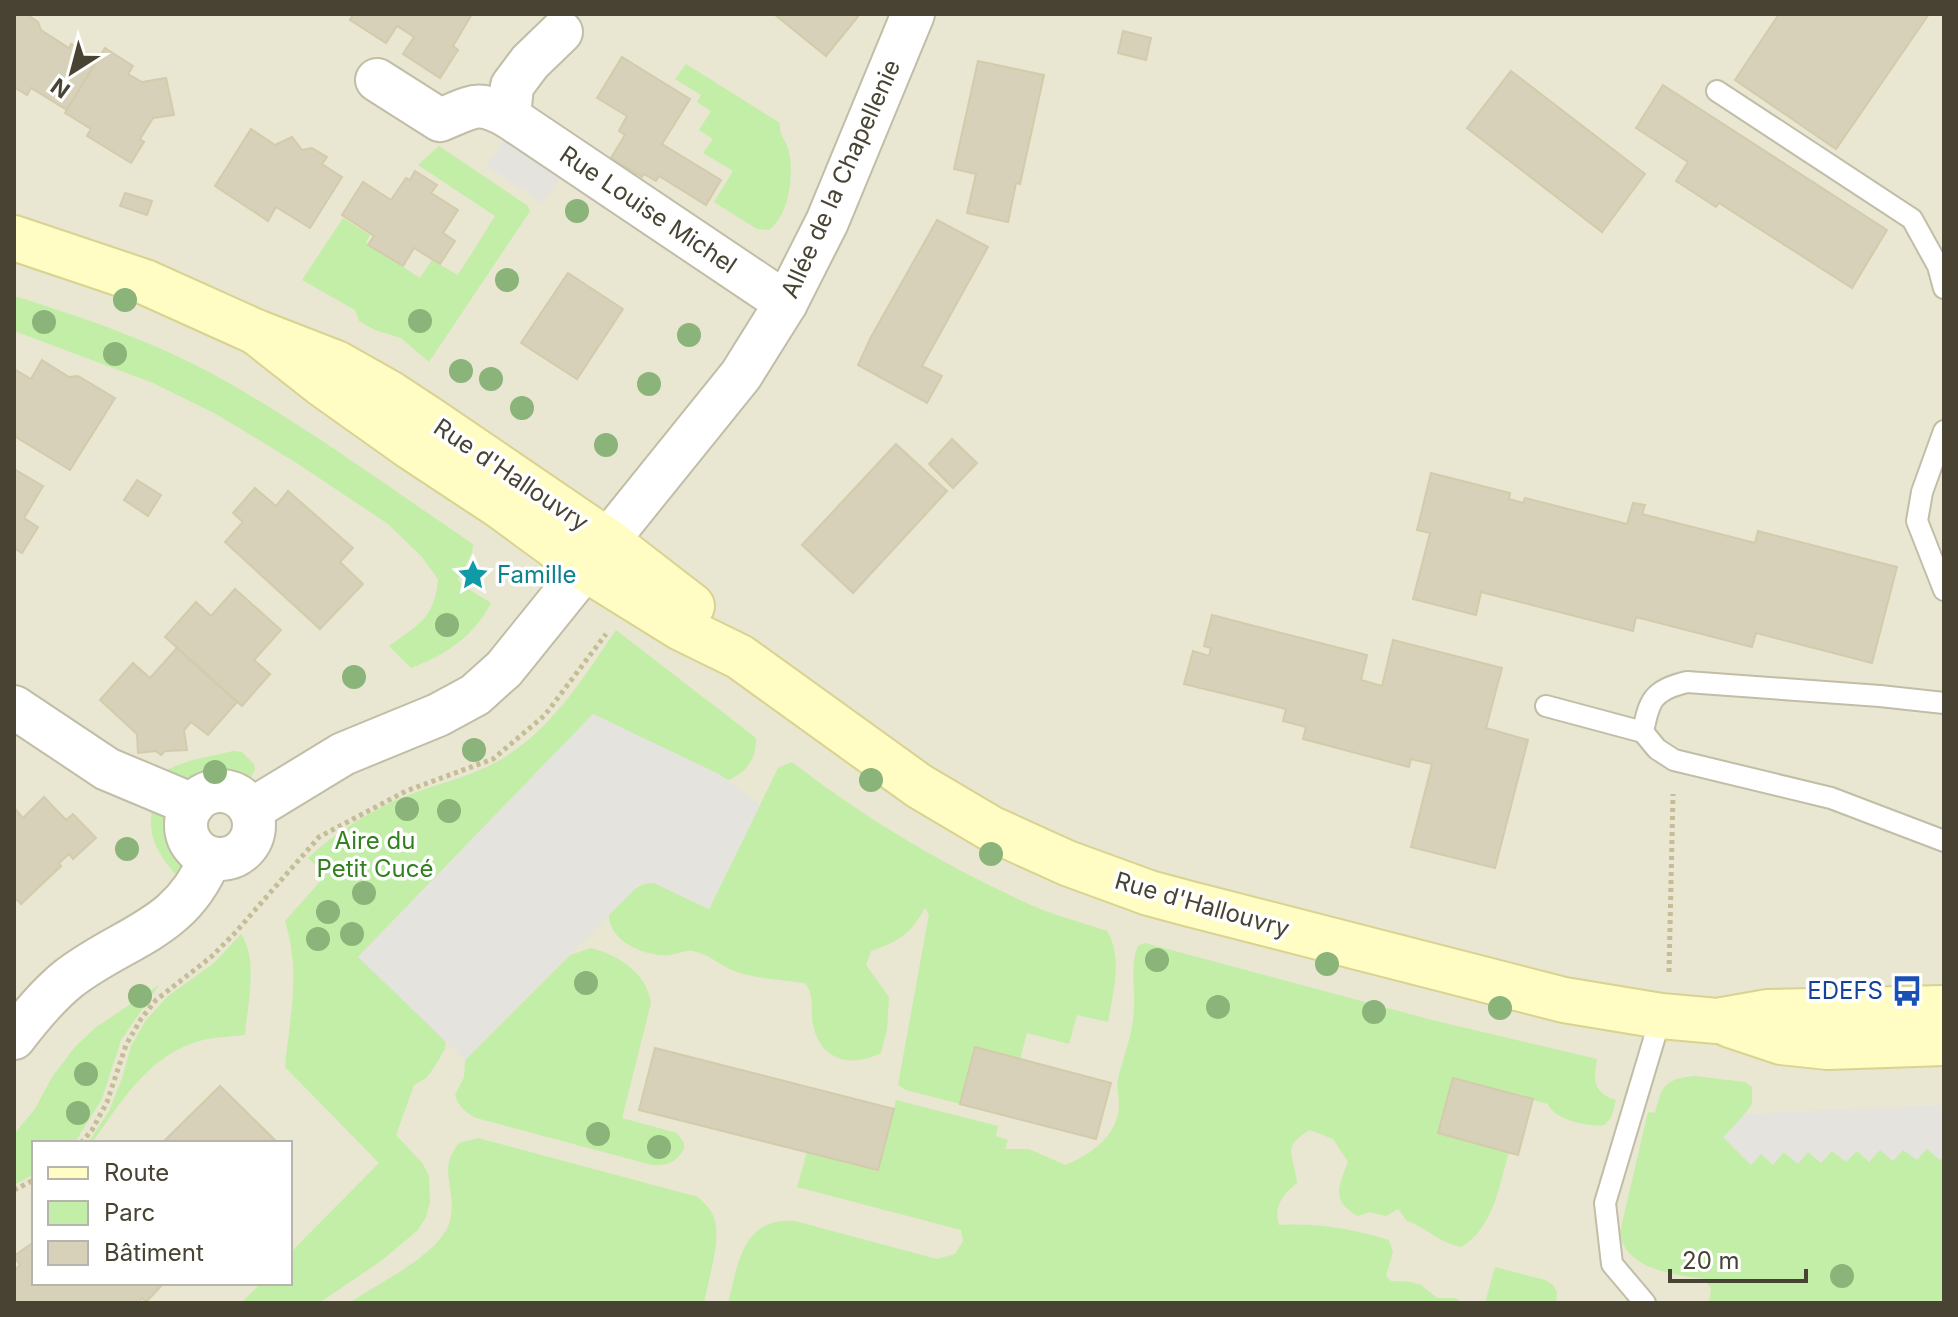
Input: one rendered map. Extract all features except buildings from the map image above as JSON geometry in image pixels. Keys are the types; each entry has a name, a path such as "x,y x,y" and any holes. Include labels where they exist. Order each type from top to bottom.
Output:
{"main road":[{"name":"Rue d'Hallouvry","path":"14,238 145,282 256,332 336,363 391,394 597,555 695,608 740,657 919,786 990,828 1067,863 1149,893 1564,1000 1665,998 1717,1021 1781,1042 1828,1047 1944,1043"},
{"name":"Rue d'Hallouvry","path":"1717,1021 1768,1012 1944,1008"}],"street":[{"name":"Allée de la Chapellenie","path":"251,810 343,754 438,715 475,695 504,669 741,375 786,303 827,222 913,14"},
{"path":"509,117 512,86 530,62 561,32"},
{"name":"Rue Louise Michel","path":"377,80 440,120 478,105 490,106 786,303"},
{"path":"14,707 107,769 193,805"},
{"path":"221,792 241,799 251,810 255,826 247,845 230,857 210,858 193,845 188,836 186,824 193,805 211,793 221,792"},
{"path":"14,1038 37,1008 68,979 174,911 191,896 210,858"}],"lane":[{"path":"1717,91 1912,219 1938,266 1944,288"},
{"path":"1944,431 1922,492 1917,521 1944,590"},
{"path":"1643,732 1648,704 1665,687 1687,682 1944,703"},
{"path":"1546,706 1643,732 1657,749 1674,760 1831,798 1944,841"},
{"path":"1645,1303 1612,1264 1605,1203 1665,998"}],"path":[{"path":"83,1141 107,1102 126,1045 141,1019 156,1000 211,957 234,934 319,837 406,791 493,759 545,715 612,626"},
{"path":"1665,998 1674,760"},
{"path":"14,1190 32,1181"}],"shaded area":[{"path":"14,14 1944,14 1944,1303 14,1303"},
{"path":"508,134 564,172 543,203 487,166"},
{"path":"593,714 719,774 760,805 709,909 654,883 637,887 465,1060 358,957"},
{"path":"1944,1105 1944,1155 1940,1160 1927,1149 1917,1160 1903,1150 1893,1161 1880,1150 1869,1162 1857,1151 1846,1162 1832,1151 1821,1163 1808,1152 1798,1164 1784,1152 1773,1165 1761,1154 1751,1165 1723,1137 1745,1114"}],"green space":[{"path":"686,64 780,123 789,152 790,183 781,215 769,230 757,229 714,202 733,171 703,153 713,139 699,130 711,111 697,102 701,95 675,79"},
{"path":"439,146 528,206 530,211 429,362 401,338 359,321 355,310 302,280 343,218 370,235 366,243 420,278 432,260 458,275 495,216 418,165"},
{"path":"14,296 99,324 181,358 265,404 355,463 473,544 472,553 458,580 491,603 484,615 458,643 411,668 389,646 429,612 438,579 422,557 388,524 216,414 153,383 14,331"},
{"name":"Aire du Petit Cucé","path":"616,630 756,738 752,758 745,769 728,780 593,714 359,956 446,1042 433,1069 414,1085 396,1135 423,1164 429,1176 430,1202 426,1217 418,1230 381,1261 319,1303 241,1303 259,1285 292,1285 292,1251 379,1163 285,1067 293,976 285,921 326,875 308,858 354,822 380,808 482,769 504,757 542,727 588,671"},
{"path":"233,751 242,752 254,764 255,770 249,780 229,784 207,782 166,770 189,761"},
{"path":"792,762 878,822 968,875 1040,909 1107,931 1116,963 1108,1022 1077,1015 1069,1044 1027,1033 1020,1059 975,1047 960,1104 906,1090 898,1085 929,914 925,908 903,936 871,951 866,965 889,997 887,1030 881,1053 859,1060 839,1058 823,1047 813,1025 811,998 805,983 737,972 693,951 669,955 650,953 621,940 610,924 609,915 640,886 654,883 709,909 778,768"},
{"path":"152,811 168,822 179,838 182,856 177,876 156,846 151,829"},
{"path":"241,934 251,969 245,1035 197,1042 159,1062 134,1086 93,1141 89,1141 109,1111 131,1046 146,1020 168,996 214,963"},
{"path":"1145,943 1432,1020 1597,1059 1596,1085 1603,1094 1616,1100 1611,1118 1604,1125 1589,1125 1564,1118 1551,1110 1548,1104 1533,1100 1518,1155 1509,1152 1488,1218 1472,1239 1461,1247 1407,1221 1398,1209 1386,1216 1370,1212 1358,1216 1340,1199 1340,1186 1348,1162 1333,1139 1310,1130 1295,1142 1291,1152 1297,1183 1280,1201 1277,1212 1279,1225 1334,1228 1389,1240 1393,1252 1386,1276 1391,1281 1421,1285 1437,1298 1455,1298 1463,1303 728,1303 746,1246 764,1226 778,1222 795,1221 937,1259 955,1254 963,1241 961,1230 797,1187 807,1152 878,1170 896,1100 998,1126 996,1136 1008,1140 1005,1149 1029,1149 1065,1165 1094,1149 1109,1134 1118,1115 1117,1082 1134,1015 1136,950"},
{"path":"591,948 611,955 630,967 648,992 651,1003 622,1118 677,1133 684,1143 684,1149 667,1164 652,1165 476,1118 463,1109 456,1099 464,1077 465,1060 570,955"},
{"path":"159,985 121,1040 102,1099 77,1139 32,1141 32,1175 14,1185 14,1134 35,1109 52,1077 75,1047 95,1028"},
{"path":"1695,1076 1745,1082 1752,1087 1752,1104 1743,1116 1761,1154 1927,1149 1940,1159 1944,1155 1944,1303 1709,1303 1711,1289 1705,1279 1652,1268 1631,1254 1620,1232 1648,1112 1655,1113 1666,1085 1677,1079"},
{"path":"478,1138 698,1197 708,1207 716,1226 704,1303 349,1303 421,1256 444,1233 452,1209 448,1171 452,1153 459,1143"},
{"path":"1495,1267 1545,1280 1557,1292 1556,1303 1485,1303"}],"place":[{"name":"Famille","path":"473,575"},
{"name":"EDEFS","path":"1907,991"}]}
